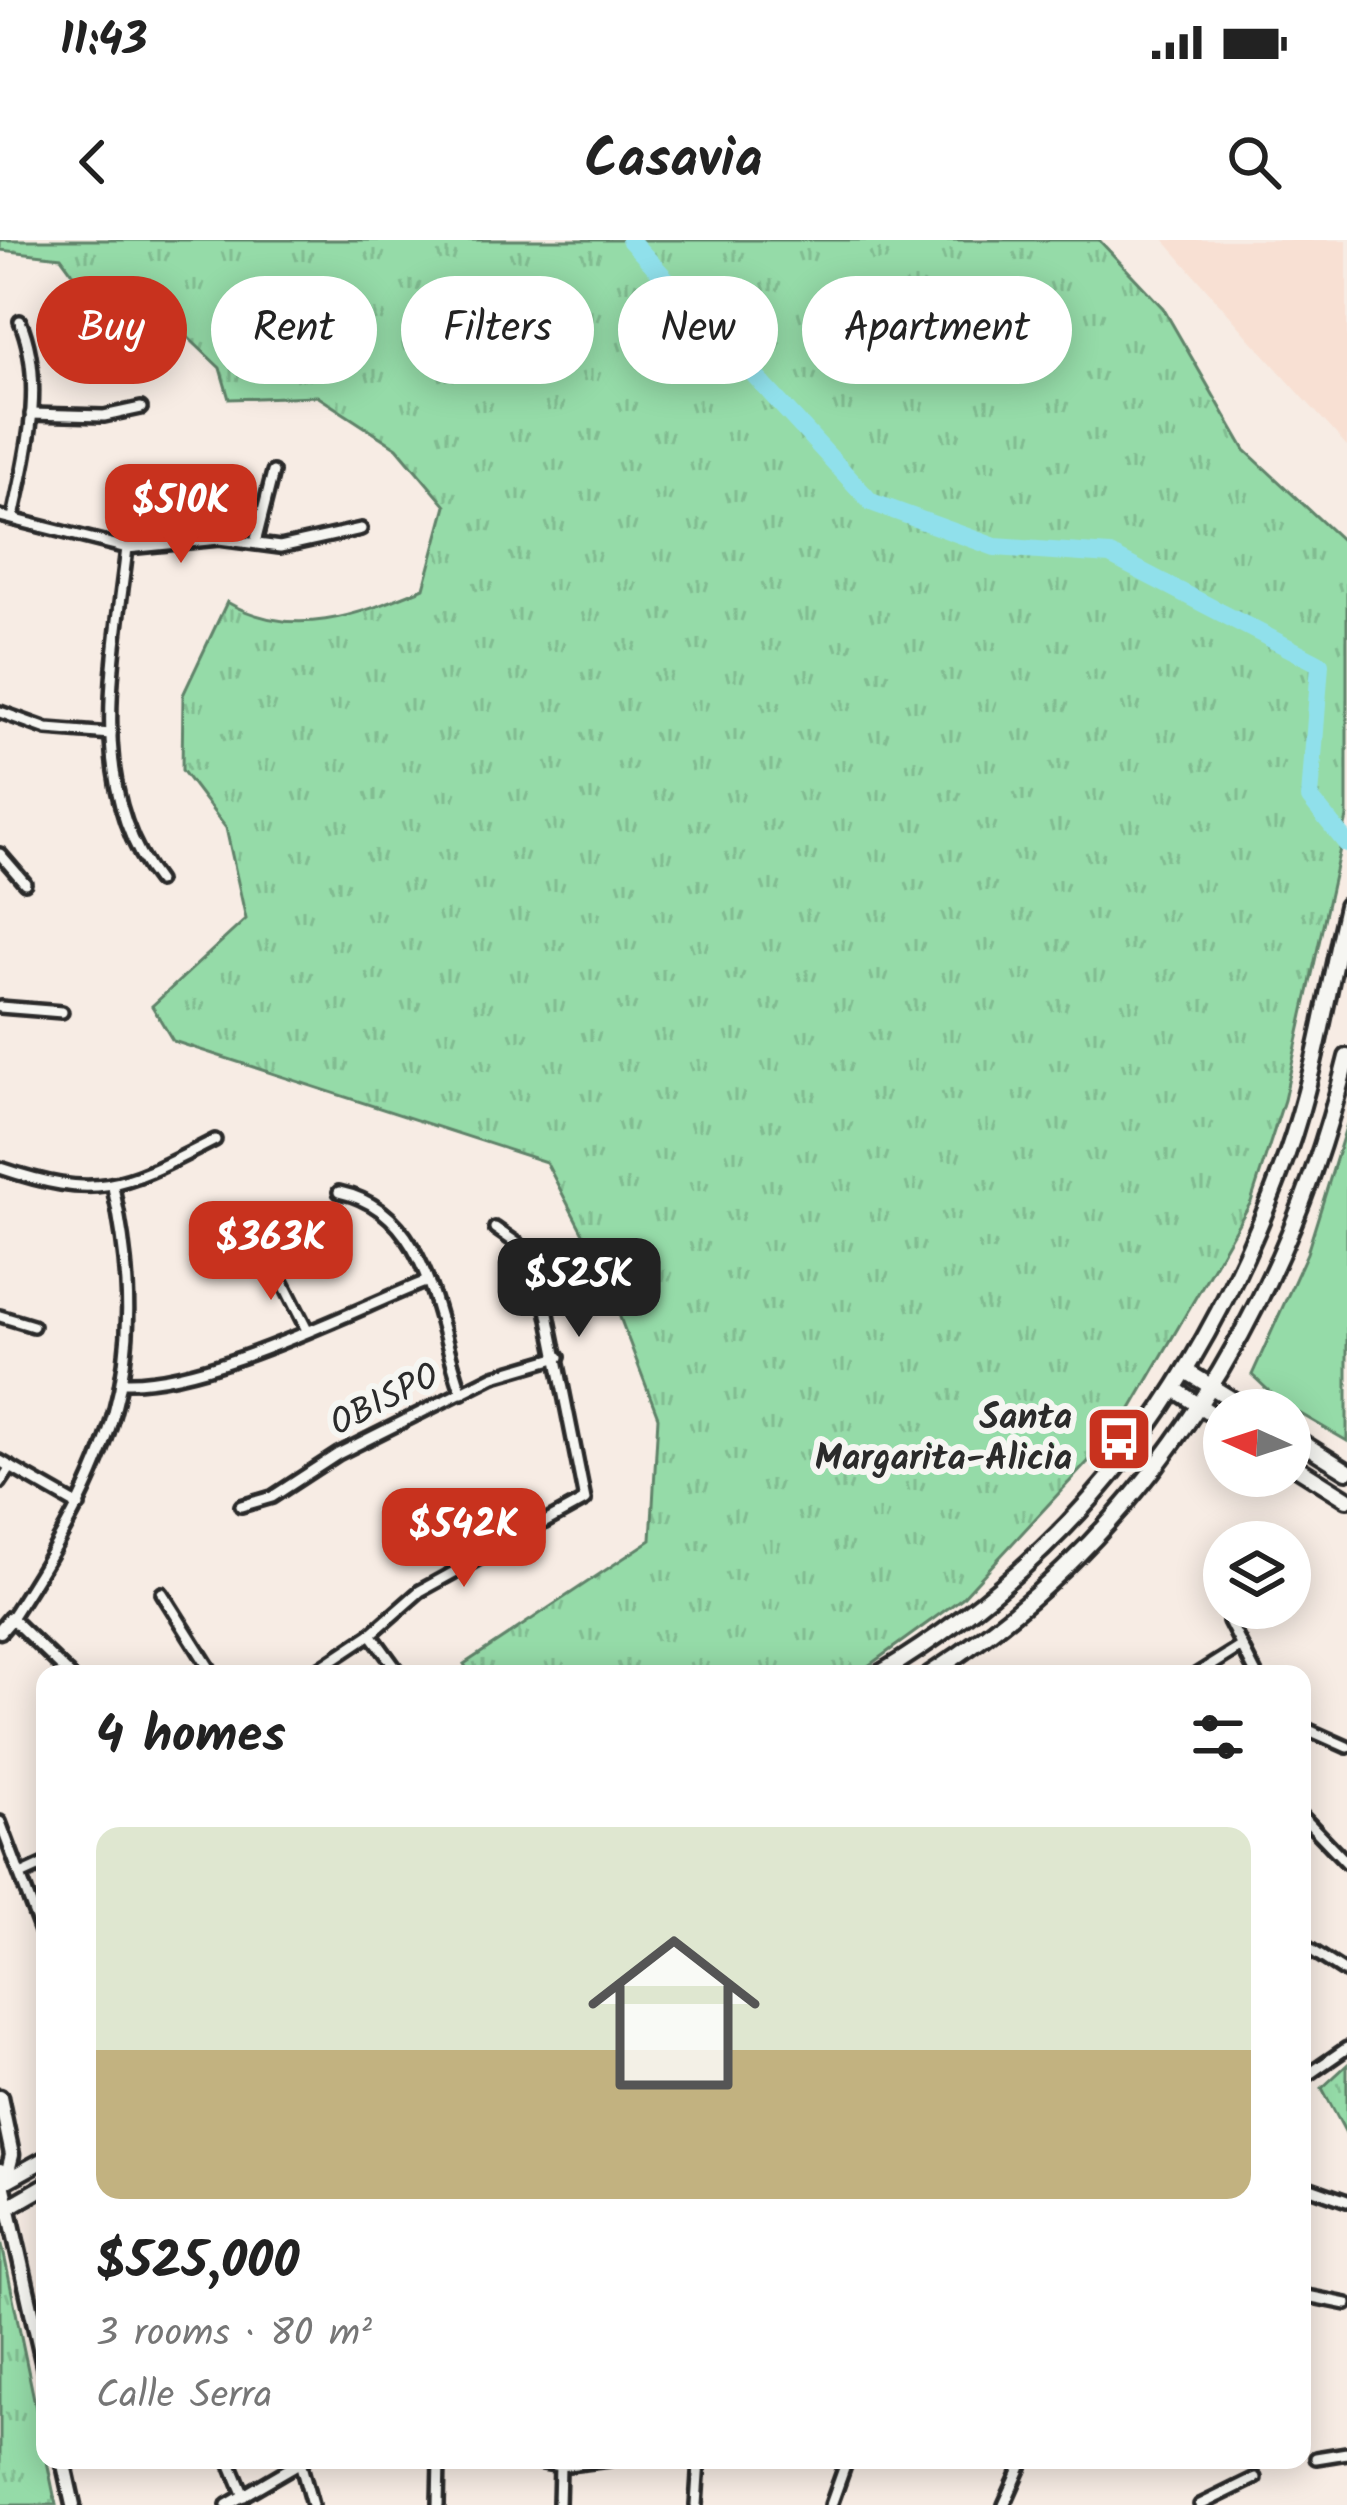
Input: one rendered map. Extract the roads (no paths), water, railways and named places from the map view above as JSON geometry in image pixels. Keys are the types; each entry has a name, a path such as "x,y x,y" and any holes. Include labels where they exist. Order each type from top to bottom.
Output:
{"main road":[{"path":"892,1665 976,1609 1034,1558 1110,1481 1176,1390 1262,1216 1288,1150 1347,906"},
{"path":"942,1665 992,1629 1090,1540 1200,1407 1301,1217 1347,1057"},
{"path":"1186,1371 1215,1389"},
{"path":"1176,1390 1203,1409"},
{"path":"1311,1448 1347,1471"},
{"path":"1311,1476 1347,1499"},
{"path":"0,1631 11,1618"},
{"path":"0,2097 12,2155 2,2178 6,2208 36,2333"},
{"path":"2,2178 36,2162"},
{"path":"6,2208 36,2191"},
{"path":"65,2469 73,2505"}],"street":[{"path":"13,518 31,414 32,351 20,321"},
{"path":"31,414 104,416 141,408"},
{"path":"255,543 273,472"},
{"path":"0,516 127,548 219,539 308,543 361,529"},
{"path":"127,548 111,734 126,824 139,857 158,881"},
{"path":"0,712 47,729 111,734"},
{"path":"0,854 25,883"},
{"path":"0,1007 62,1012"},
{"path":"0,1168 66,1187 113,1186 215,1140"},
{"path":"60,1665 11,1618 79,1506 101,1460 124,1382 128,1271 113,1186"},
{"path":"339,1192 365,1197 400,1225 428,1281 462,1393"},
{"path":"324,1665 371,1634 420,1591 577,1508 585,1496 540,1274 528,1251 495,1228"},
{"path":"271,1258 306,1328"},
{"path":"124,1382 162,1382 203,1370 428,1281"},
{"path":"0,1316 33,1326"},
{"name":"OBISPO","path":"241,1506 272,1497 338,1454 494,1376 560,1357"},
{"path":"0,1460 79,1506"},
{"path":"0,1483 11,1467"},
{"path":"162,1593 207,1665"},
{"path":"1232,1629 1251,1665"},
{"path":"371,1634 393,1665"},
{"path":"1211,1665 1240,1647"},
{"path":"1311,1731 1347,1747"},
{"path":"0,1822 36,1914"},
{"path":"1311,1825 1347,1863"},
{"path":"23,1874 36,1868"},
{"path":"1311,1950 1347,1973"},
{"path":"1311,2073 1347,2048"},
{"path":"1311,2188 1347,2201"},
{"path":"1311,2297 1347,2304"},
{"path":"1316,2458 1347,2453"},
{"path":"234,2469 244,2496"},
{"path":"227,2505 289,2469"},
{"path":"304,2469 312,2505"},
{"path":"438,2505 439,2469"},
{"path":"559,2505 560,2469"},
{"path":"696,2505 698,2469"},
{"path":"831,2505 844,2469"},
{"path":"1004,2505 1020,2469"},
{"path":"1199,2505 1255,2478"}],"waterway":[{"path":"630,240 871,502 995,547 1110,555 1320,664 1310,798 1347,844"}],"place":[{"name":"Santa Margarita-Alicia","path":"1119,1439"}]}
